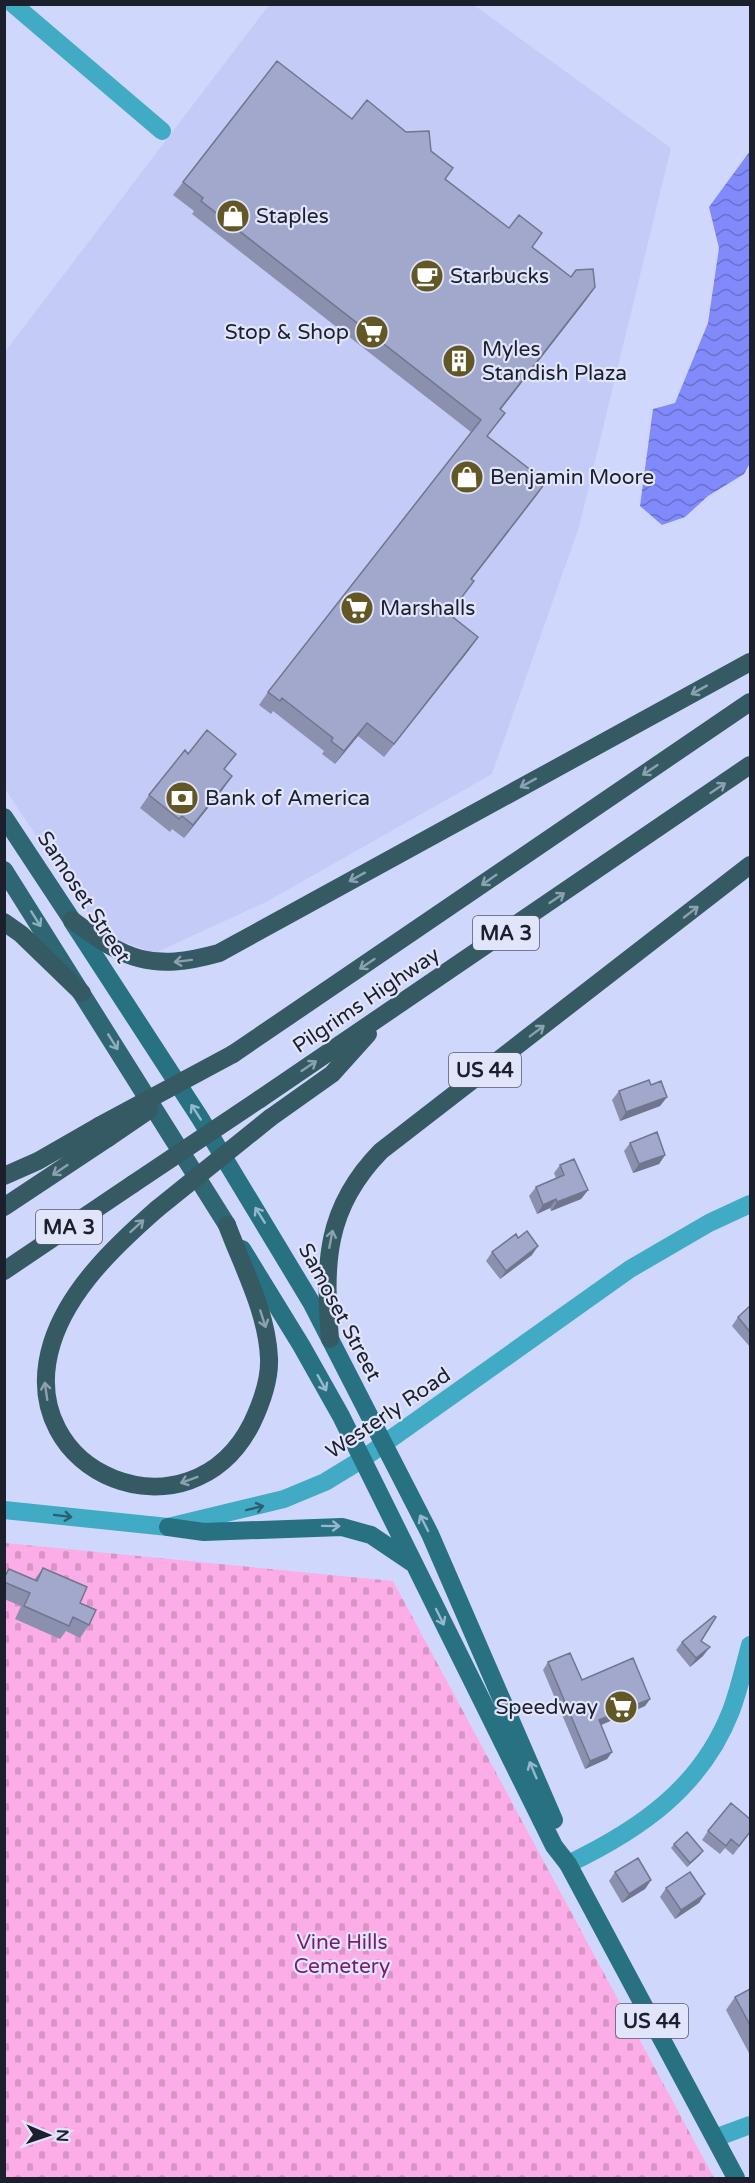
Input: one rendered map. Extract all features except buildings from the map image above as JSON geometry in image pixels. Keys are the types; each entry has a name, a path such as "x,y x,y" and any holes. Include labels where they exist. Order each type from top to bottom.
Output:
{"highway":[{"path":"72,920 108,947 143,961 169,963 219,953 750,662"},
{"name":"Pilgrims Highway","path":"104,1132 233,1054 750,702"},
{"name":"Pilgrims Highway","path":"4,1271 385,1015 750,765"},
{"name":"Samoset Street","path":"4,817 72,920"},
{"name":"US 44","path":"330,1339 326,1281 329,1245 340,1208 362,1171 381,1150 750,865"},
{"name":"Samoset Street","path":"4,870 227,1225"},
{"name":"US 44","path":"4,922 21,934 82,993"},
{"path":"227,1225 265,1323 269,1360 265,1388 257,1413 245,1436 218,1466 196,1478 174,1485 133,1486 99,1473 86,1464 64,1441 50,1412 45,1380 53,1341 73,1301 112,1251 157,1209 270,1118 332,1074 385,1015"},
{"path":"4,1176 104,1132"},
{"name":"MA 3","path":"4,1207 104,1132"}],"main road":[{"name":"Samoset Street","path":"72,920 200,1118 288,1261 330,1339 449,1575 563,1841 568,1864"},
{"name":"Samoset Street","path":"227,1225 301,1345 341,1416 554,1846 568,1864 736,2178"},
{"path":"168,1527 204,1532 342,1527 370,1535 414,1565"}],"street":[{"path":"13,4 162,131"},
{"name":"Westerly Road","path":"4,1510 168,1527 284,1499 325,1482 361,1460 630,1269 709,1223 750,1204"},
{"path":"568,1864 623,1836 657,1813 681,1792 719,1739 746,1681 750,1645"},
{"path":"715,2138 750,2124"}],"shaded area":[{"name":"Myles Standish Plaza","path":"269,5 474,5 671,148 579,527 492,774 266,902 155,953 120,941 89,915 5,789 4,353"}],"green space":[{"name":"Vine Hills Cemetery","path":"5,1543 393,1581 714,2178 5,2178"}],"water":[{"path":"750,151 750,463 744,474 708,496 685,517 662,525 640,506 653,409 675,403 708,323 719,248 709,207"}],"place":[{"name":"Staples","path":"233,216"},
{"name":"Starbucks","path":"427,276"},
{"name":"Stop & Shop","path":"372,332"},
{"name":"Myles Standish Plaza","path":"459,361"},
{"name":"Benjamin Moore","path":"467,477"},
{"name":"Marshalls","path":"357,608"},
{"name":"Bank of America","path":"182,798"},
{"name":"Speedway","path":"621,1707"}]}
